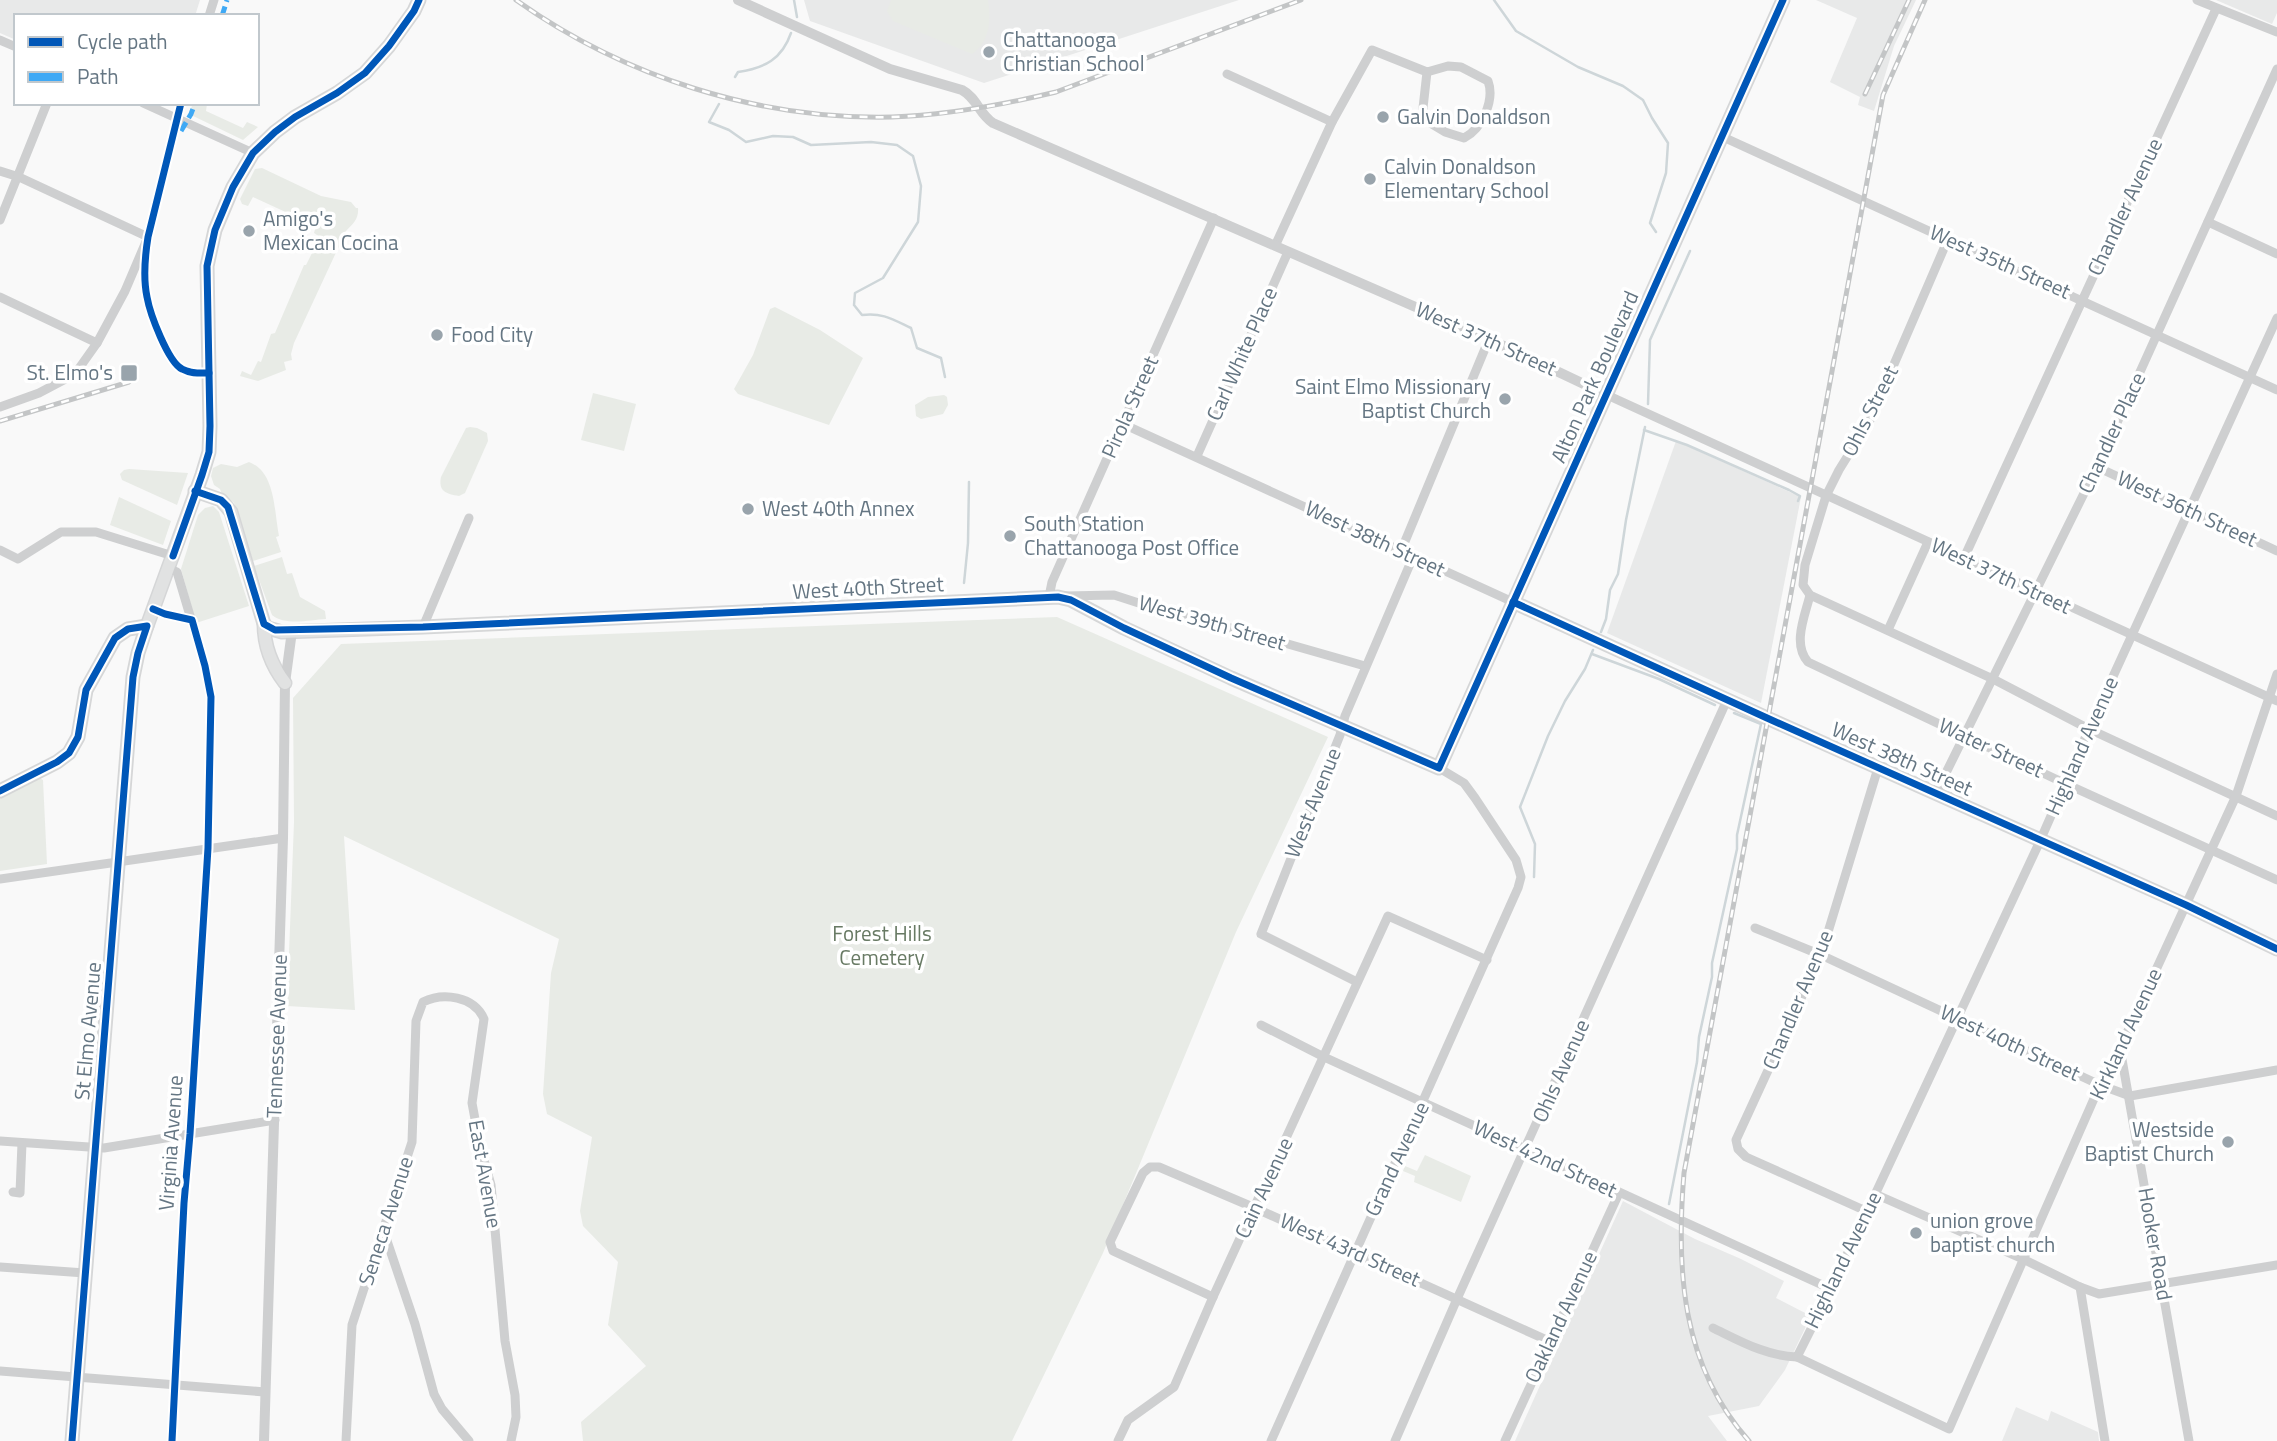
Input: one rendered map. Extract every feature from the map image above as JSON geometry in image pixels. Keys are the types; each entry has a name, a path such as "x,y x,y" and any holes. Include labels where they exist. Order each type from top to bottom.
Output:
{"main road":[{"path":"171,562 209,452 207,263 215,230 233,187 253,153 275,132 365,73 389,46 419,0"},
{"name":"Alton Park Boulevard","path":"1438,768 1783,0"},
{"path":"195,491 221,500 231,512 264,624 264,636 272,662 285,683"},
{"name":"St Elmo Avenue","path":"72,1441 133,677 138,653 171,562"},
{"name":"West 40th Street","path":"264,624 275,630 292,631 423,627 1054,597 1071,600 1231,678 1438,768"},
{"name":"West 38th Street","path":"1513,602 2186,905 2277,949"},
{"path":"0,791 69,753 78,737 86,690 115,638 128,629 147,626"}],"street":[{"name":"West 37th Street","path":"738,0 890,69 962,90 972,95 984,117 993,123 1489,339 2273,699"},
{"path":"2197,0 2277,32"},
{"name":"Chandler Avenue","path":"1964,558 2216,9"},
{"path":"1275,246 1332,122 1371,50 1427,72 1448,66 1461,67 1488,81 1492,91 1488,108 1474,133 1464,138 1445,132 1425,120 1423,108 1427,72"},
{"name":"Chandler Place","path":"1937,793 2097,467 2277,69"},
{"path":"1227,74 1332,122"},
{"path":"0,220 46,105"},
{"path":"148,105 253,153"},
{"path":"180,105 148,237 145,256 147,298 171,359 183,370 209,373"},
{"name":"West 35th Street","path":"1723,137 2277,390"},
{"path":"0,171 19,177 148,237"},
{"name":"Pirola Street","path":"1054,597 1052,582 1214,218"},
{"path":"2208,222 2277,254"},
{"path":"0,407 39,393 75,374 97,343 125,291 148,237"},
{"name":"Ohls Street","path":"1810,594 1803,585 1805,565 1826,496 1870,420 1948,239"},
{"name":"Carl White Place","path":"1196,456 1288,252"},
{"path":"0,297 97,343"},
{"name":"Highland Avenue","path":"1797,1357 2040,841 2277,318"},
{"path":"1401,551 1489,339"},
{"name":"West 38th Street","path":"1123,424 1513,602"},
{"name":"West 36th Street","path":"2097,467 2277,551"},
{"path":"423,627 468,518"},
{"path":"0,550 18,559 61,532 96,532 171,562"},
{"path":"1888,630 1928,542"},
{"name":"West Avenue","path":"1357,982 1261,934 1365,666 1413,557"},
{"name":"Virginia Avenue","path":"171,562 177,572 205,666 211,697 208,848 184,1203 172,1441"},
{"name":"West 39th Street","path":"1054,597 1114,594 1151,607 1365,666"},
{"path":"1810,594 1993,679 2089,729 2277,816"},
{"name":"Water Street","path":"1810,594 1799,644 1808,662 2277,880"},
{"name":"Tennessee Avenue","path":"264,1441 283,838 285,683 292,631"},
{"name":"Kirkland Avenue","path":"1797,1357 1949,1429 2100,1085 2120,1048 2236,796 2273,699 2277,674"},
{"name":"Ohls Avenue","path":"1395,1441 1727,700"},
{"name":"West 40th Street","path":"1438,768 1464,783 1475,797 1516,860 1521,877"},
{"name":"Chandler Avenue","path":"1867,1211 1746,1157 1738,1149 1736,1140 1821,956 1878,768"},
{"path":"0,879 283,838"},
{"name":"Grand Avenue","path":"1271,1441 1521,877"},
{"name":"Cain Avenue","path":"1118,1441 1128,1420 1174,1387 1388,916 1486,960"},
{"name":"West 40th Street","path":"1755,928 2100,1085 2130,1096"},
{"name":"East Avenue","path":"423,1002 436,996 462,1000 476,1007 484,1018 472,1103 491,1185 505,1341 515,1395 516,1417 511,1441"},
{"name":"Seneca Avenue","path":"346,1441 352,1325 412,1142 416,1021 423,1002"},
{"name":"West 42nd Street","path":"1261,1025 1324,1057 1831,1289"},
{"name":"Hooker Road","path":"2120,1048 2189,1441"},
{"path":"2130,1096 2277,1070"},
{"path":"0,1142 95,1149 275,1120"},
{"path":"13,1192 20,1193 22,1143"},
{"name":"West 43rd Street","path":"1213,1297 1113,1251 1110,1242 1143,1173 1150,1167 1159,1167 1255,1208 1549,1341"},
{"name":"Oakland Avenue","path":"1505,1441 1619,1193"},
{"path":"1875,1194 2099,1294 2277,1265"},
{"path":"383,1229 415,1324 434,1394 442,1409 469,1441"},
{"path":"0,1267 85,1273"},
{"path":"2080,1287 2105,1441"},
{"path":"1713,1328 1762,1351 1797,1357"},
{"path":"0,1371 265,1392"}],"shaded area":[{"path":"0,0 200,0 196,14 14,14 14,39 0,33"},
{"name":"Chattanooga Christian School","path":"804,0 1239,0 984,83 810,21"},
{"path":"1816,0 1916,0 1894,46 1874,111 1858,105 1860,97 1830,82 1857,18"},
{"path":"2216,0 2277,0 2277,13 2272,24"},
{"path":"1676,441 1801,497 1761,703 1607,633"},
{"path":"1623,1201 1784,1281 1776,1298 1811,1316 1785,1370 1759,1406 1708,1416 1727,1441 1515,1441"},
{"path":"2016,1407 2048,1421 2051,1411 2098,1432 2099,1441 2002,1441"}],"green space":[{"path":"891,0 988,0 989,23 986,37 972,54 893,21 887,11"},
{"path":"192,105 207,105 206,111 243,128 247,122 258,127 243,140 189,114"},
{"path":"262,168 321,196 351,202 358,208 358,215 346,231 294,343 292,360 284,362 286,370 258,381 240,376 242,371 251,375 258,361 261,362 271,334 275,333 304,265 320,237 314,233 316,226 253,197 248,206 242,204 240,199 255,169"},
{"path":"775,307 820,330 863,358 829,425 738,394 734,389 753,355 770,309"},
{"path":"593,393 636,404 624,451 581,440"},
{"path":"944,395 948,405 943,414 921,419 916,416 915,405 928,397"},
{"path":"466,428 487,433 488,441 465,493 459,496 450,494 442,489 441,477"},
{"path":"249,462 258,467 269,483 279,536 276,537 281,552 253,561 234,503 214,485 211,476 213,468 221,464 237,467"},
{"path":"124,470 188,473 177,505 122,480 120,474"},
{"path":"119,497 171,521 163,545 110,525"},
{"path":"213,506 219,512 249,606 196,623 181,569 198,515 205,508"},
{"path":"282,557 287,574 292,573 300,597 325,611 326,619 291,621 272,615 254,566"},
{"name":"Forest Hills Cemetery","path":"1057,617 1328,737 1236,932 1103,1253 1012,1441 583,1441 581,1422 646,1366 608,1325 618,1262 583,1226 580,1211 592,1137 547,1114 543,1094 551,973 559,939 344,836 355,1010 287,1006 294,822 293,698 341,644"},
{"path":"37,777 43,780 47,864 0,871 0,796"},
{"path":"1425,1155 1471,1176 1461,1202 1414,1182 1415,1176 1403,1171 1405,1166 1417,1171"}],"waterway":[{"path":"794,0 797,17"},
{"path":"1494,0 1516,31 1578,67 1623,86 1643,100 1668,143 1666,173 1650,223 1656,232"},
{"path":"735,77 738,72 771,61 783,50 791,33"},
{"path":"719,104 709,122 729,130 746,142 773,136 793,137 811,145 871,142 897,145 913,156 921,186 918,222 883,278 855,293 854,305 862,315 882,316 911,328 917,348 941,358 945,377"},
{"path":"1648,404 1650,340 1690,251"},
{"path":"1601,632 1606,619 1610,590 1618,574 1645,427"},
{"path":"1644,430 1687,445 1789,490 1800,496 1798,501"},
{"path":"964,583 969,482"},
{"path":"1534,877 1535,844 1520,807 1548,736 1593,650"},
{"path":"1592,654 1659,679 1715,705"},
{"path":"1669,1204 1697,1062 1712,963 1761,724 1734,713"}],"railway":[{"path":"516,0 602,51 647,72 695,88 743,102 792,111 892,117 975,109 1056,92 1301,0"},
{"path":"1865,94 1909,0"},
{"path":"1749,1441 1726,1412 1709,1381 1696,1348 1683,1280 1681,1245 1684,1173 1883,95 1925,0"},
{"path":"0,421 129,382"}],"marked path":[{"path":"223,14 227,0"},
{"path":"181,131 194,105"}],"cycle path":[{"path":"173,556 209,452 207,266 215,230 233,187 253,153 275,132 365,73 389,46 419,0"},
{"path":"195,491 221,500 228,507 264,624 275,630 423,627 1058,597 1071,600 1231,678 1439,768 1783,0"},
{"path":"181,105 148,237 146,290 156,325 177,365 189,372 209,373"},
{"path":"1513,602 2186,905 2277,949"},
{"path":"153,609 192,620 211,697 208,848 184,1203 172,1441"},
{"path":"0,791 69,753 78,737 86,690 115,638 128,629 147,626 133,677 72,1441"}],"place":[{"name":"Chattanooga Christian School","path":"989,52"},
{"name":"Galvin Donaldson","path":"1383,117"},
{"name":"Calvin Donaldson Elementary School","path":"1370,179"},
{"name":"Amigo's Mexican Cocina","path":"249,231"},
{"name":"Food City","path":"437,335"},
{"name":"St. Elmo's","path":"129,373"},
{"name":"Saint Elmo Missionary Baptist Church","path":"1505,399"},
{"name":"West 40th Annex","path":"748,509"},
{"name":"South Station Chattanooga Post Office","path":"1010,536"},
{"name":"Westside Baptist Church","path":"2228,1142"},
{"name":"union grove baptist church","path":"1916,1233"}]}
